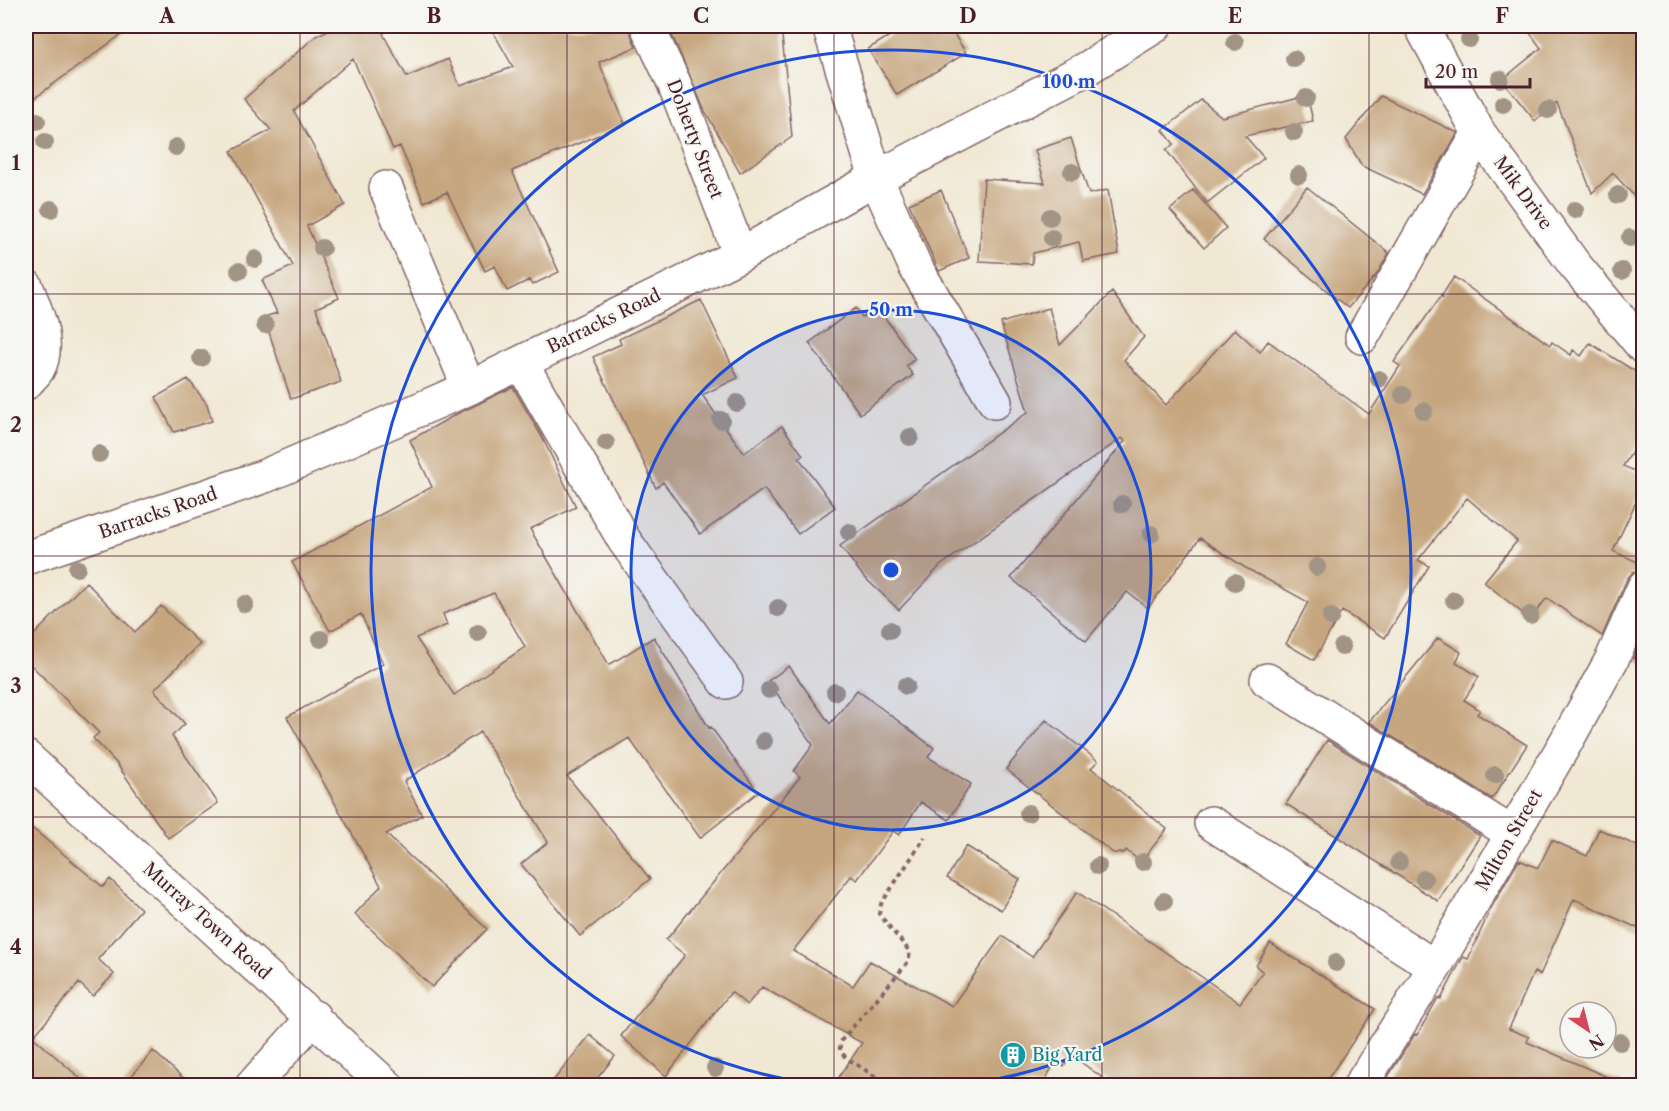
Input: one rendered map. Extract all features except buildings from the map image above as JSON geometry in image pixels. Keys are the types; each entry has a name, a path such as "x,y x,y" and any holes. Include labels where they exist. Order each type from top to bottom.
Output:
{"street":[{"name":"Doherty Street","path":"647,26 674,83 740,255"},
{"path":"829,26 876,178 915,266 995,402"},
{"name":"Barracks Road","path":"26,558 266,476 469,388 740,255 876,178 1086,69 1155,26"},
{"name":"Mik Drive","path":"1421,26 1479,133 1574,264 1644,348"},
{"path":"1362,337 1479,133"},
{"path":"386,188 469,388"},
{"path":"26,286 42,335 43,351 39,368 26,383"},
{"path":"521,363 624,540 726,682"},
{"name":"Milton Street","path":"1360,1086 1435,967 1513,834 1612,659 1644,587"},
{"path":"1267,680 1513,834"},
{"name":"Murray Town Road","path":"26,757 314,1017 387,1086"},
{"path":"1211,823 1435,967"},
{"path":"252,1086 314,1017"}],"path":[{"path":"891,1086 846,1058 840,1050 840,1042 908,962 910,952 879,914 881,904 926,837"}],"place":[{"name":"Big Yard","path":"1013,1055"}]}
